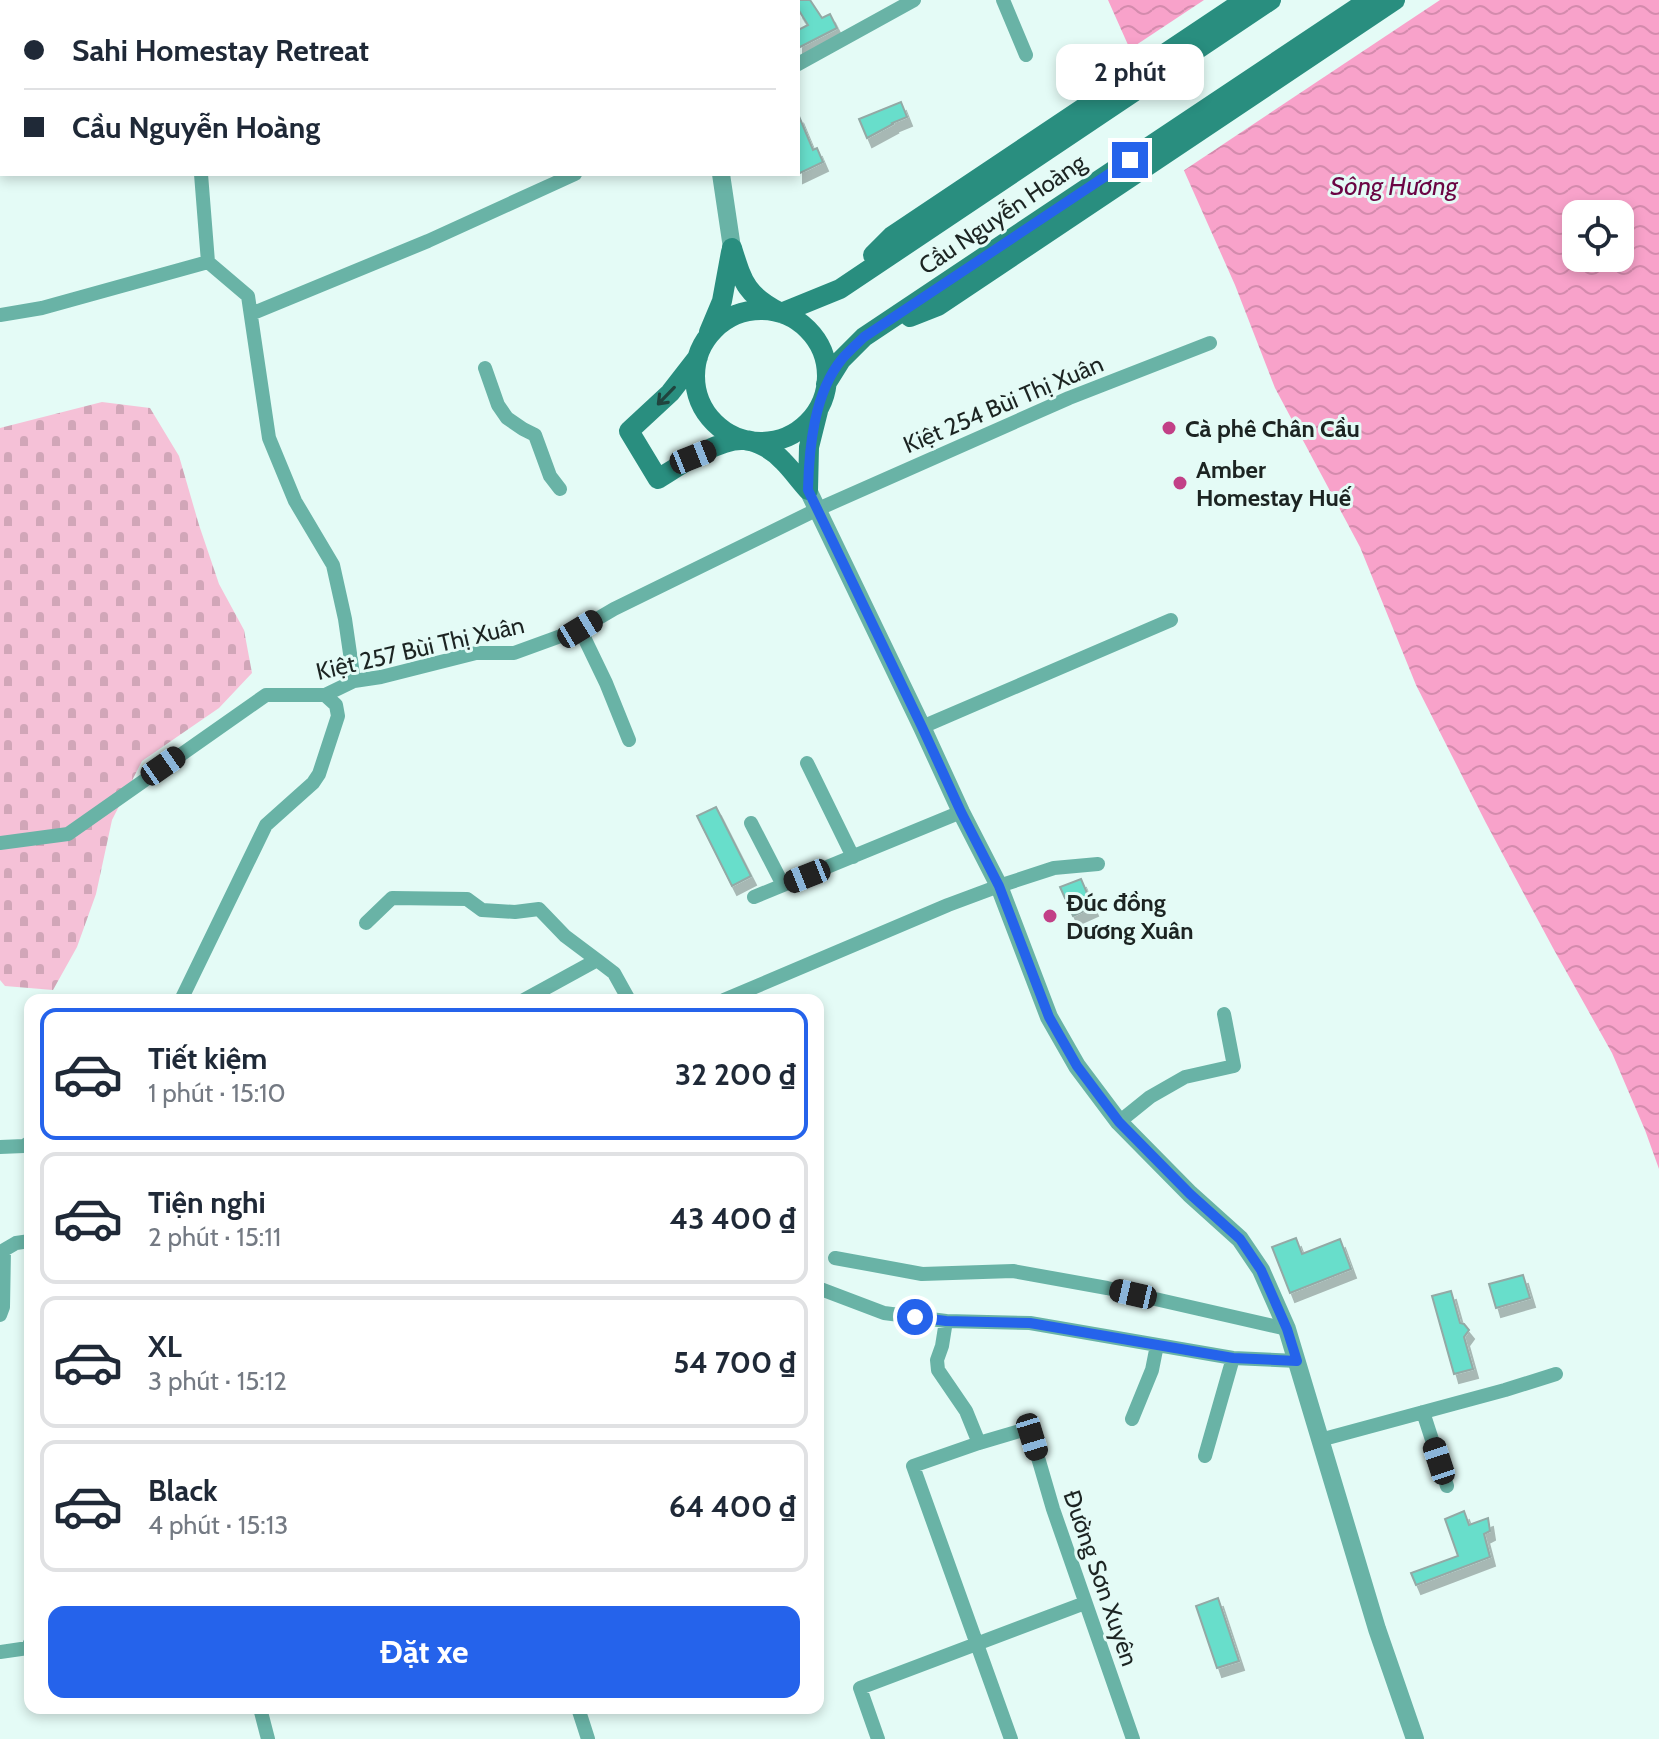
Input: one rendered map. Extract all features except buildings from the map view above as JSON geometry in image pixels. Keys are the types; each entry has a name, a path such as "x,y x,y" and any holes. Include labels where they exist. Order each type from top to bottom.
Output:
{"main road":[{"name":"Cầu Nguyễn Hoàng","path":"781,313 840,289 1245,0"},
{"name":"Cầu Nguyễn Hoàng","path":"1022,158 1271,0"},
{"name":"Cầu Nguyễn Hoàng","path":"1055,219 1369,0"},
{"name":"Cầu Nguyễn Hoàng","path":"826,384 841,360 864,337 1055,219 1395,0"},
{"path":"732,248 743,282 762,303 801,324 816,341 825,361 826,384 809,447 808,490"},
{"path":"732,248 722,301 702,347 695,378 698,398 709,417 724,431 762,446 782,459 808,490"},
{"path":"781,313 761,310 740,313 721,323 670,393 629,431 658,479 693,457 723,444 743,440 766,442 788,436 806,424 820,406"}],"street":[{"path":"800,63 914,0"},
{"path":"1003,0 1026,55"},
{"path":"201,176 208,262 248,296 269,438 295,501 333,565 354,681"},
{"path":"251,314 428,241 571,176"},
{"path":"721,176 732,248"},
{"path":"0,315 42,308 208,262"},
{"name":"Kiệt 254 Bùi Thị Xuân","path":"816,510 1079,394 1210,343"},
{"path":"485,368 498,405 507,418 535,435 550,476 560,489"},
{"path":"808,490 999,886 1049,1017 1077,1066 1119,1122 1190,1194 1240,1239 1261,1270 1287,1329 1377,1629 1415,1739"},
{"name":"Kiệt 257 Bùi Thị Xuân","path":"0,843 68,834 266,695 325,695 354,681 476,653 514,653 580,629 614,609 816,510"},
{"path":"922,727 1171,620"},
{"path":"580,629 629,740"},
{"path":"184,994 266,825 319,774 338,716 336,705 325,695"},
{"path":"807,763 853,857"},
{"path":"754,897 961,812"},
{"path":"751,823 783,885"},
{"path":"738,994 999,886 1054,868 1098,864"},
{"path":"366,923 392,898 467,899 482,910 515,912 539,909 565,936 614,973 626,994"},
{"path":"535,994 597,960"},
{"path":"1119,1122 1150,1097 1185,1077 1234,1066 1224,1014"},
{"path":"0,1147 24,1146"},
{"path":"0,1315 3,1307 2,1250 24,1242"},
{"path":"835,1258 922,1274 1013,1271 1107,1288 1287,1329"},
{"path":"824,1293 884,1313 946,1321 1030,1323 1233,1358 1297,1361"},
{"path":"946,1321 937,1360 938,1370 966,1411 979,1443 913,1466 1011,1739"},
{"path":"1132,1419 1152,1370 1157,1345"},
{"path":"1205,1456 1233,1358"},
{"path":"1320,1440 1556,1374"},
{"path":"1423,1412 1447,1486"},
{"name":"Đường Sơn Xuyên","path":"979,1443 1023,1430 1032,1437 1053,1509 1133,1739"},
{"path":"878,1739 860,1688 1085,1603"},
{"path":"0,1652 24,1649"},
{"path":"262,1714 268,1739"},
{"path":"580,1714 588,1739"}],"green space":[{"path":"102,402 150,408 179,456 219,584 244,630 252,673 219,708 142,761 112,820 96,894 77,947 53,990 5,986 0,980 0,428"}],"water":[{"name":"Sông Hương","path":"1108,0 1659,0 1659,1169 1612,1053 1486,823 1416,685 1360,547 1275,388 1235,285"}],"pier":[{"path":"1204,0 1440,0 1180,173 1127,51"}],"place":[{"name":"Cà phê Chân Cầu","path":"1169,428"},
{"name":"Amber Homestay Huế","path":"1180,483"},
{"name":"Đúc đồng Dương Xuân","path":"1050,916"}],"route":[{"path":"915,1317 1030,1323 1233,1358 1297,1361 1287,1329 1261,1270 1240,1239 1190,1194 1119,1122 1077,1066 1049,1017 999,886 808,490 809,447 826,384 841,360 864,337 1130,160"}]}
